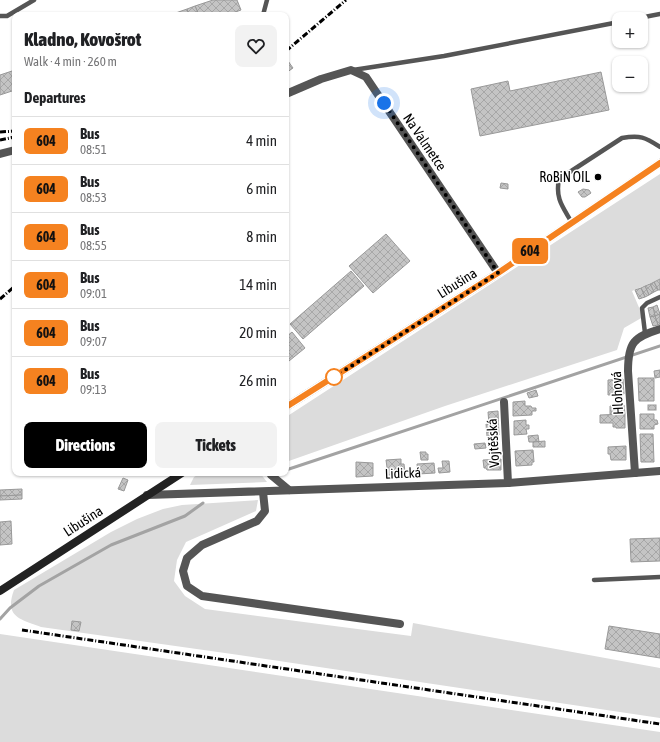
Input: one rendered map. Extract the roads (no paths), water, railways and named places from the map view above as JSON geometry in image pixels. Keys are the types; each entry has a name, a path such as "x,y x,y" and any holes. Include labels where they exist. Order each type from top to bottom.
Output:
{"main road":[{"name":"Libušina","path":"289,405 498,273 660,163"},
{"name":"Libušina","path":"0,591 177,476"}],"street":[{"path":"289,93 321,79 351,70"},
{"name":"Na Valmetce","path":"351,70 366,77 498,273"},
{"path":"0,154 12,151"},
{"name":"Hlohová","path":"635,473 628,361 630,349 637,338 645,333 660,329"},
{"name":"Vojtěšská","path":"504,402 508,483"},
{"name":"Lidická","path":"147,495 508,483 660,471"},
{"path":"271,476 288,490"},
{"path":"264,492 265,511 257,521 202,545 187,558 183,571 187,586 202,596 400,624"}],"lane":[{"path":"14,12 34,0"},
{"path":"265,12 267,0"},
{"path":"0,16 7,16 12,13"},
{"path":"648,16 660,14"},
{"path":"351,70 444,56 612,23"},
{"path":"572,223 559,200 557,189 559,179 622,138 634,136 644,137 660,147"},
{"path":"645,333 642,308 646,303 660,297"},
{"path":"594,580 660,577"}],"waterway":[{"path":"289,469 660,346"},
{"path":"0,619 10,608 39,586 111,545 185,516 203,503"}],"railway":[{"path":"289,48 346,0"},
{"path":"0,132 12,131"},
{"path":"0,140 12,138"},
{"path":"0,299 12,289"},
{"path":"22,630 660,724"}],"place":[{"name":"RoBiN OIL","path":"598,177"}]}
